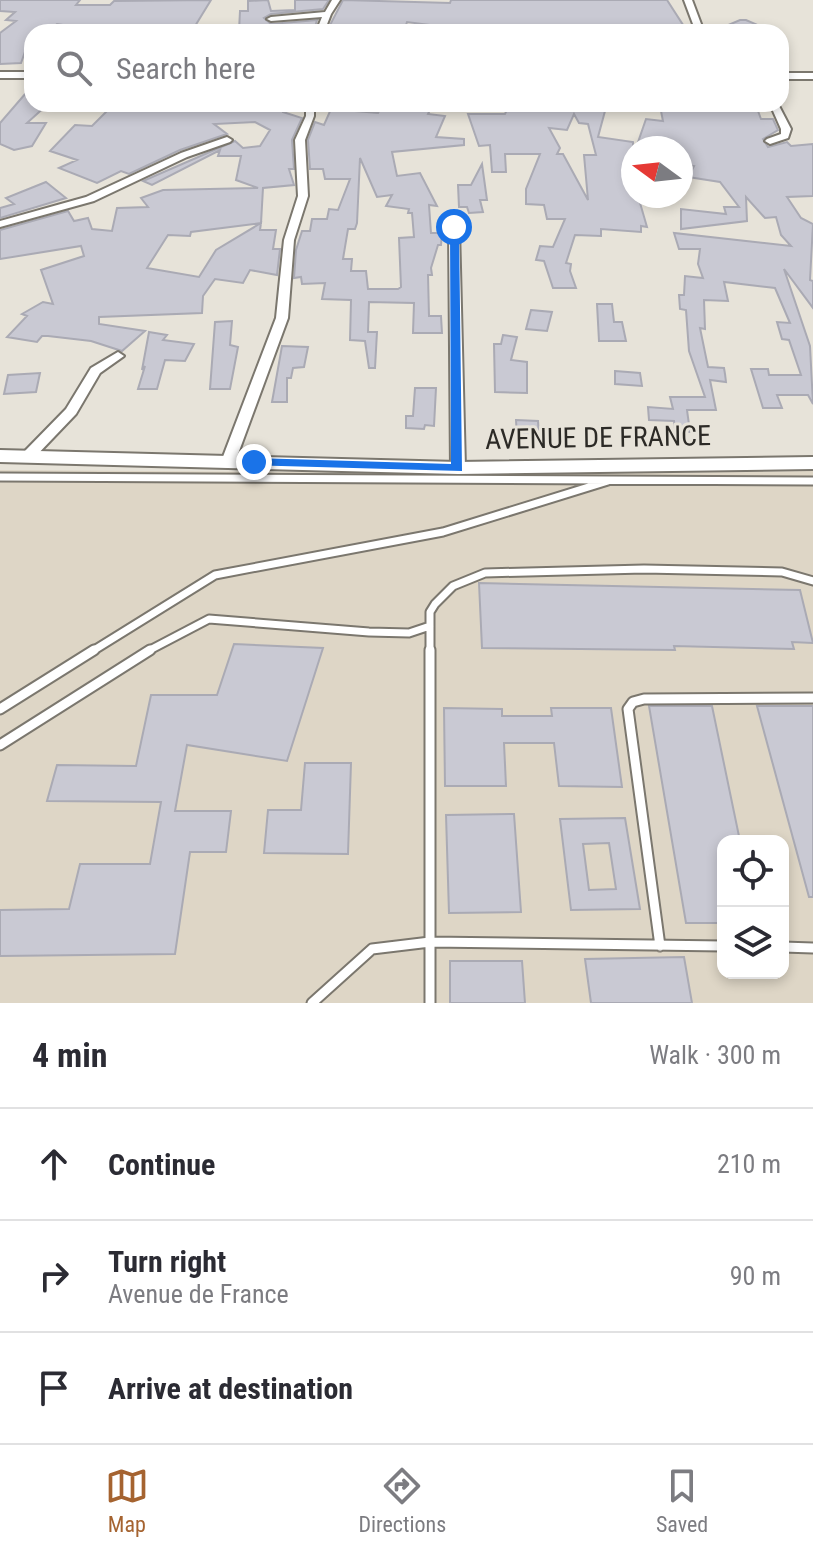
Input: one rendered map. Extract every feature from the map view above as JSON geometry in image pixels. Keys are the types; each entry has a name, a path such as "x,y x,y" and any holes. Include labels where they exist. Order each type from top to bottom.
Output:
{"street":[{"path":"323,24 336,0"},
{"path":"688,0 697,24"},
{"path":"271,19 327,14"},
{"path":"0,75 24,75"},
{"path":"789,76 813,76"},
{"path":"228,462 282,318 289,240 303,196 300,140 310,112"},
{"path":"770,141 785,136 786,129 778,112"},
{"path":"0,224 90,199 184,155 227,140"},
{"path":"454,227 458,468"},
{"path":"28,456 62,423 95,371 118,356"},
{"name":"AVENUE DE FRANCE","path":"0,456 620,472 813,463"}],"lane":[{"path":"0,477 620,472 813,481"},
{"path":"0,709 215,575 443,532 620,472"},
{"path":"430,1003 430,612 439,597 462,579 485,573 644,569 751,571 793,574 813,581"},
{"path":"0,745 169,638 209,619 369,632 409,633 430,626"},
{"path":"660,946 628,709 633,702 644,699 813,698"},
{"path":"312,1003 372,949 430,942 717,946"},
{"path":"789,947 813,948"}],"shaded area":[{"path":"0,470 575,474 813,471 813,1003 0,1003"}],"building":[{"path":"0,0 80,0 76,5 110,5 114,1 211,0 196,24 24,24 21,63 0,64 0,33 16,21 6,20 15,12 0,11"},
{"path":"268,0 271,11 295,10 295,0 329,0 323,9 271,14 264,18 271,24 239,24 240,11 248,11 248,1"},
{"path":"343,0 450,3 451,0 667,0 682,24 407,22 331,24"},
{"path":"317,20 316,24 271,24"},
{"path":"746,20 755,24 731,24"},
{"path":"24,95 24,112 39,112 27,123 46,123 32,146 14,150 0,144 0,123"},
{"path":"106,112 283,112 302,118 292,140 294,169 289,169 294,185 263,188 261,223 260,230 276,230 273,249 280,249 277,275 250,270 243,283 215,279 203,296 202,313 99,317 99,324 145,331 122,351 91,341 42,336 37,342 7,337 27,316 22,314 43,302 53,304 41,270 84,256 81,246 0,259 0,230 68,211 74,221 88,218 92,229 112,231 117,208 148,207 141,198 163,190 258,188 236,180 241,156 218,156 220,150 152,185 143,181 235,141 243,148 260,146 270,130 255,122 214,124 227,134 180,150 129,174 121,171 97,183 59,168 77,160 50,151 75,125 92,126","holes":["261,223 216,250 199,277 147,268 168,235 190,236 191,232"]},
{"path":"330,112 429,112 445,116 436,137 464,139 464,145 392,152 397,176 420,173 437,206 429,205 431,233 442,233 441,245 438,245 431,268 432,275 428,275 429,316 441,316 442,333 413,333 414,303 369,302 368,332 377,332 375,368 369,368 365,341 350,340 351,300 322,299 325,283 302,284 301,277 294,278 296,250 302,231 310,231 312,219 327,219 329,209 338,210 350,179 325,179 323,169 310,169 308,140 315,122 324,125","holes":["360,158 377,197 392,195 386,206 409,209 414,237 399,238 401,287 368,289 366,271 351,271 352,259 343,259 348,229 355,229 357,223"]},
{"path":"605,112 598,137 621,140 621,208 641,208 647,227 641,226 641,232 601,229 601,236 575,235 566,263 571,264 570,271 576,288 553,288 544,261 536,260 540,246 553,247 565,219 547,219 544,205 526,204 526,189 540,154 505,154 506,172 492,172 490,145 479,146 468,114","holes":["574,114 579,123 588,124 596,155 584,155 588,200 563,154 557,154 560,148 549,128 567,130"]},
{"path":"661,112 758,112 761,119 773,119 778,130 763,139 768,147 787,142 791,146 813,144 813,196 787,197 801,218 813,224 810,280 813,281 813,308 784,269 810,346 813,404 808,395 777,395 782,408 763,408 751,369 768,369 769,375 801,375 789,340 782,339 777,322 790,323 775,288 724,282 728,301 704,300 705,329 700,328 708,367 724,368 726,382 710,380 716,410 687,410 690,432 675,431 674,421 649,420 648,407 673,409 670,397 705,397 689,351 686,310 680,309 679,295 684,295 685,276 703,278 698,264 700,249 679,249 674,233 791,246 781,235 776,217 765,218 746,197 747,221 681,229 681,209 726,214 724,207 739,207 720,182 693,178 693,136 640,136 646,119 663,121"},
{"path":"482,164 487,200 480,200 483,212 469,213 467,207 459,207 458,185 471,185"},
{"path":"46,182 66,198 0,218 0,208 14,204 6,198"},
{"path":"597,304 612,304 614,322 622,322 626,341 599,341"},
{"path":"531,310 552,312 547,331 526,329"},
{"path":"232,321 230,345 238,347 230,389 210,389 215,322"},
{"path":"149,332 167,335 163,340 194,344 185,361 165,360 157,389 138,389 145,366 142,370"},
{"path":"503,335 517,337 511,360 527,362 527,393 495,392 494,344 501,344"},
{"path":"282,346 308,347 304,367 293,368 291,378 287,378 287,402 272,402"},
{"path":"615,371 640,373 642,386 615,384"},
{"path":"40,373 36,392 4,394 8,375"},
{"path":"415,388 436,388 434,426 406,428 406,416 413,416"},
{"path":"516,420 538,421 539,438 517,437"},
{"path":"479,583 800,590 813,643 792,642 794,649 674,646 675,650 482,648"},
{"path":"234,644 323,648 287,761 187,745 175,811 231,811 226,852 190,852 175,954 0,956 0,910 69,909 80,864 150,864 161,802 47,801 57,765 136,766 151,695 217,695"},
{"path":"649,706 712,706 739,835 717,835 717,923 686,923"},
{"path":"757,706 813,706 813,897 809,897"},
{"path":"444,708 502,709 502,716 552,716 551,708 611,708 622,787 559,786 554,743 504,743 506,786 445,786"},
{"path":"305,763 351,763 348,854 264,853 268,810 301,810"},
{"path":"514,814 521,912 449,913 446,815"},
{"path":"625,818 640,909 571,910 560,819","holes":["609,843 616,889 589,890 583,844"]},
{"path":"684,957 692,1003 591,1003 585,959"},
{"path":"450,961 522,961 525,1003 450,1003"}],"route":[{"path":"254,462 458,468 454,227"}]}
